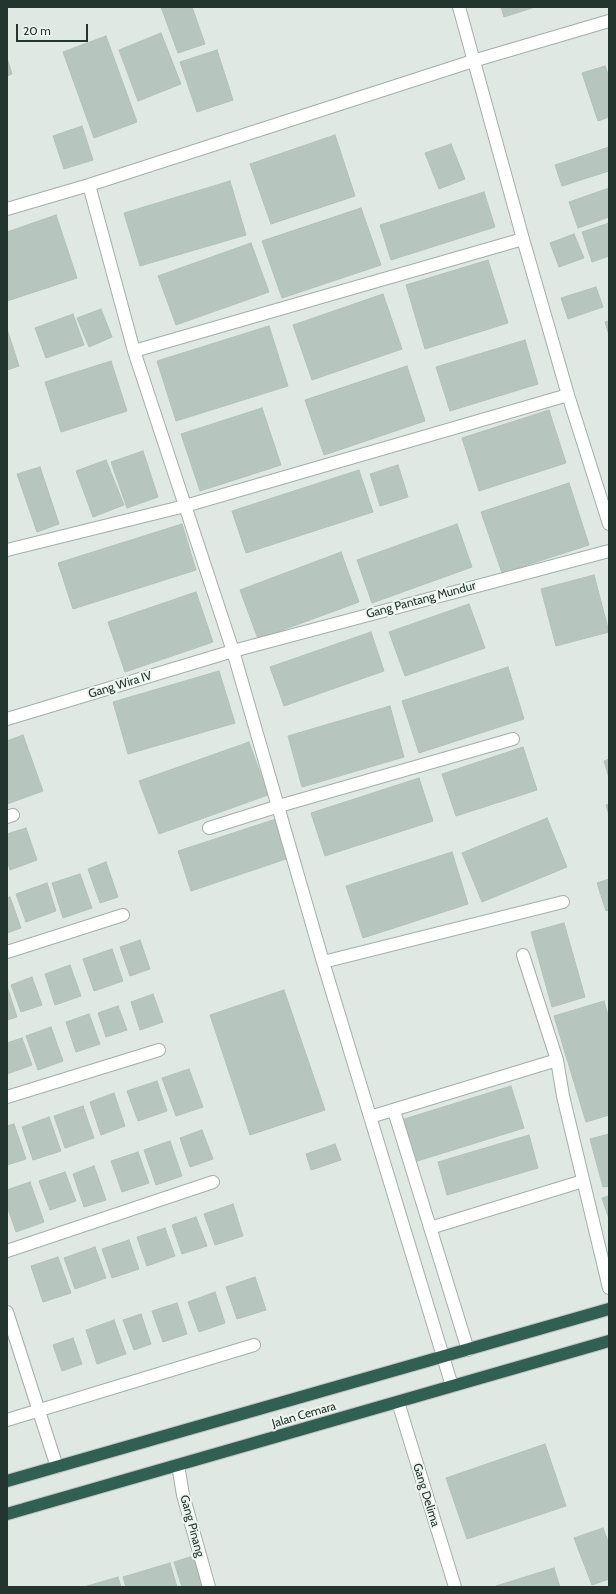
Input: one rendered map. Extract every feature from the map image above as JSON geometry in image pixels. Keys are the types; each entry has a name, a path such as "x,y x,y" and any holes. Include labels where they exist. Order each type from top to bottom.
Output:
{"highway":[{"name":"Jalan Cemara","path":"7,1481 609,1309"},
{"name":"Jalan Cemara","path":"7,1514 609,1342"}],"street":[{"path":"459,7 568,395 609,524"},
{"path":"7,209 89,185 473,61 609,21"},
{"path":"89,185 134,351 233,651 323,962 452,1386"},
{"path":"134,351 523,239"},
{"path":"7,550 185,506 568,395"},
{"name":"Gang Pantang Mundur","path":"233,651 609,551"},
{"name":"Gang Wira IV","path":"7,720 233,651"},
{"path":"210,828 279,806 513,739"},
{"path":"323,962 563,902"},
{"path":"7,952 124,916"},
{"path":"524,955 557,1060 563,1096 609,1288"},
{"path":"7,1098 159,1050"},
{"path":"370,1117 557,1060"},
{"path":"394,1110 468,1350"},
{"path":"430,1228 583,1181"},
{"path":"7,1251 213,1182"},
{"path":"7,1312 57,1467"},
{"path":"7,1420 254,1345"},
{"name":"Gang Delima","path":"398,1402 455,1587"},
{"name":"Gang Pinang","path":"178,1465 183,1495 209,1587"}],"building":[{"path":"161,7 192,7 205,44 178,53"},
{"path":"501,7 535,7 504,17"},
{"path":"161,33 181,84 138,101 119,50"},
{"path":"106,36 137,122 94,138 63,52"},
{"path":"217,50 233,100 197,112 180,62"},
{"path":"7,58 12,74 7,76"},
{"path":"605,66 609,77 609,117 598,121 582,73"},
{"path":"82,126 93,160 64,169 53,136"},
{"path":"335,135 355,196 271,224 250,164"},
{"path":"451,144 465,179 439,189 425,153"},
{"path":"609,147 609,171 562,186 555,165"},
{"path":"230,181 246,235 140,266 124,213"},
{"path":"609,188 609,217 578,228 569,202"},
{"path":"484,192 495,227 391,260 380,225"},
{"path":"361,208 381,265 282,298 262,241"},
{"path":"56,215 77,278 7,301 7,232"},
{"path":"609,223 609,256 592,262 582,232"},
{"path":"574,234 584,258 559,267 550,243"},
{"path":"251,243 269,292 176,325 158,276"},
{"path":"488,260 508,323 425,349 406,285"},
{"path":"596,287 603,307 568,319 561,298"},
{"path":"383,294 402,349 312,380 293,325"},
{"path":"101,309 112,337 89,347 77,318"},
{"path":"73,314 84,345 46,358 35,328"},
{"path":"609,321 609,335 605,322"},
{"path":"269,326 288,386 176,421 157,361"},
{"path":"7,329 19,366 7,370"},
{"path":"525,340 538,384 450,411 436,367"},
{"path":"111,361 127,411 61,432 45,382"},
{"path":"407,366 425,421 324,455 305,400"},
{"path":"262,408 281,465 200,491 181,434"},
{"path":"549,410 566,463 479,491 462,438"},
{"path":"143,451 158,497 127,508 111,462"},
{"path":"106,460 124,505 93,517 76,471"},
{"path":"398,465 408,497 380,506 370,474"},
{"path":"40,467 59,524 37,532 17,474"},
{"path":"359,470 373,512 246,553 232,511"},
{"path":"569,483 589,545 502,573 481,512"},
{"path":"182,524 196,570 73,609 58,563"},
{"path":"457,524 472,567 372,603 357,560"},
{"path":"341,552 359,602 258,639 240,590"},
{"path":"594,575 609,632 556,646 541,589"},
{"path":"196,592 213,642 125,672 108,622"},
{"path":"469,604 485,648 405,676 389,632"},
{"path":"371,632 384,671 284,706 270,667"},
{"path":"508,667 524,719 419,753 402,701"},
{"path":"219,671 235,723 128,754 113,702"},
{"path":"390,706 404,757 302,787 288,736"},
{"path":"23,735 43,791 7,804 7,741"},
{"path":"249,742 268,795 159,834 139,781"},
{"path":"523,747 537,790 456,816 442,774"},
{"path":"609,759 609,778 604,761"},
{"path":"419,778 433,821 325,856 311,813"},
{"path":"609,804 609,815 606,805"},
{"path":"279,818 292,857 191,891 178,851"},
{"path":"547,818 567,867 482,902 462,853"},
{"path":"26,828 37,860 10,870 7,860 7,834"},
{"path":"452,852 468,904 363,938 346,886"},
{"path":"106,862 118,897 100,903 88,869"},
{"path":"80,874 92,908 63,918 52,883"},
{"path":"609,879 609,910 606,911 597,883"},
{"path":"47,883 56,911 26,922 16,894"},
{"path":"10,897 21,928 7,933 7,898"},
{"path":"564,923 585,997 552,1007 531,932"},
{"path":"140,940 150,969 130,976 120,947"},
{"path":"112,949 123,981 94,991 83,959"},
{"path":"70,965 81,996 55,1005 45,974"},
{"path":"32,977 42,1005 21,1012 11,985"},
{"path":"7,986 17,1017 7,1020"},
{"path":"284,990 325,1110 250,1135 210,1015"},
{"path":"153,994 163,1022 140,1030 131,1002"},
{"path":"604,1001 609,1019 609,1115 586,1122 554,1016"},
{"path":"118,1006 127,1030 106,1037 98,1013"},
{"path":"89,1014 100,1044 76,1052 66,1022"},
{"path":"51,1027 63,1061 38,1070 26,1036"},
{"path":"22,1038 32,1065 7,1074 7,1043"},
{"path":"189,1069 203,1107 176,1116 162,1078"},
{"path":"157,1081 167,1111 138,1121 127,1091"},
{"path":"511,1086 524,1128 414,1162 401,1120"},
{"path":"114,1093 125,1126 101,1135 90,1102"},
{"path":"83,1106 94,1138 65,1148 54,1116"},
{"path":"49,1117 61,1151 33,1160 22,1127"},
{"path":"14,1124 26,1159 7,1165 7,1126"},
{"path":"202,1130 213,1159 190,1167 180,1138"},
{"path":"609,1134 609,1186 603,1187 590,1139"},
{"path":"529,1135 538,1168 447,1195 438,1162"},
{"path":"170,1141 182,1176 156,1185 144,1150"},
{"path":"335,1144 341,1160 311,1170 306,1154"},
{"path":"138,1152 149,1183 122,1192 111,1161"},
{"path":"94,1166 106,1200 84,1207 73,1174"},
{"path":"65,1172 76,1201 50,1210 39,1181"},
{"path":"30,1182 44,1222 16,1232 7,1206 7,1190"},
{"path":"609,1196 609,1219 602,1198"},
{"path":"233,1204 243,1236 215,1245 204,1214"},
{"path":"196,1217 207,1246 182,1254 172,1225"},
{"path":"165,1228 175,1256 147,1266 137,1237"},
{"path":"129,1240 139,1269 112,1278 102,1249"},
{"path":"95,1247 106,1278 75,1289 64,1258"},
{"path":"58,1257 71,1293 43,1302 31,1266"},
{"path":"255,1277 266,1310 237,1319 226,1287"},
{"path":"215,1292 225,1323 199,1332 188,1302"},
{"path":"177,1303 187,1334 163,1342 152,1311"},
{"path":"141,1314 151,1344 134,1350 123,1320"},
{"path":"114,1320 126,1354 97,1364 86,1330"},
{"path":"73,1338 82,1364 62,1371 53,1345"},
{"path":"545,1444 566,1506 467,1539 446,1478"},
{"path":"603,1528 609,1544 609,1579 592,1585 574,1538"},
{"path":"193,1556 203,1587 182,1587 174,1562"},
{"path":"170,1563 177,1587 126,1587 123,1577"},
{"path":"554,1568 560,1587 496,1586"},
{"path":"118,1577 121,1587 84,1587"}]}
